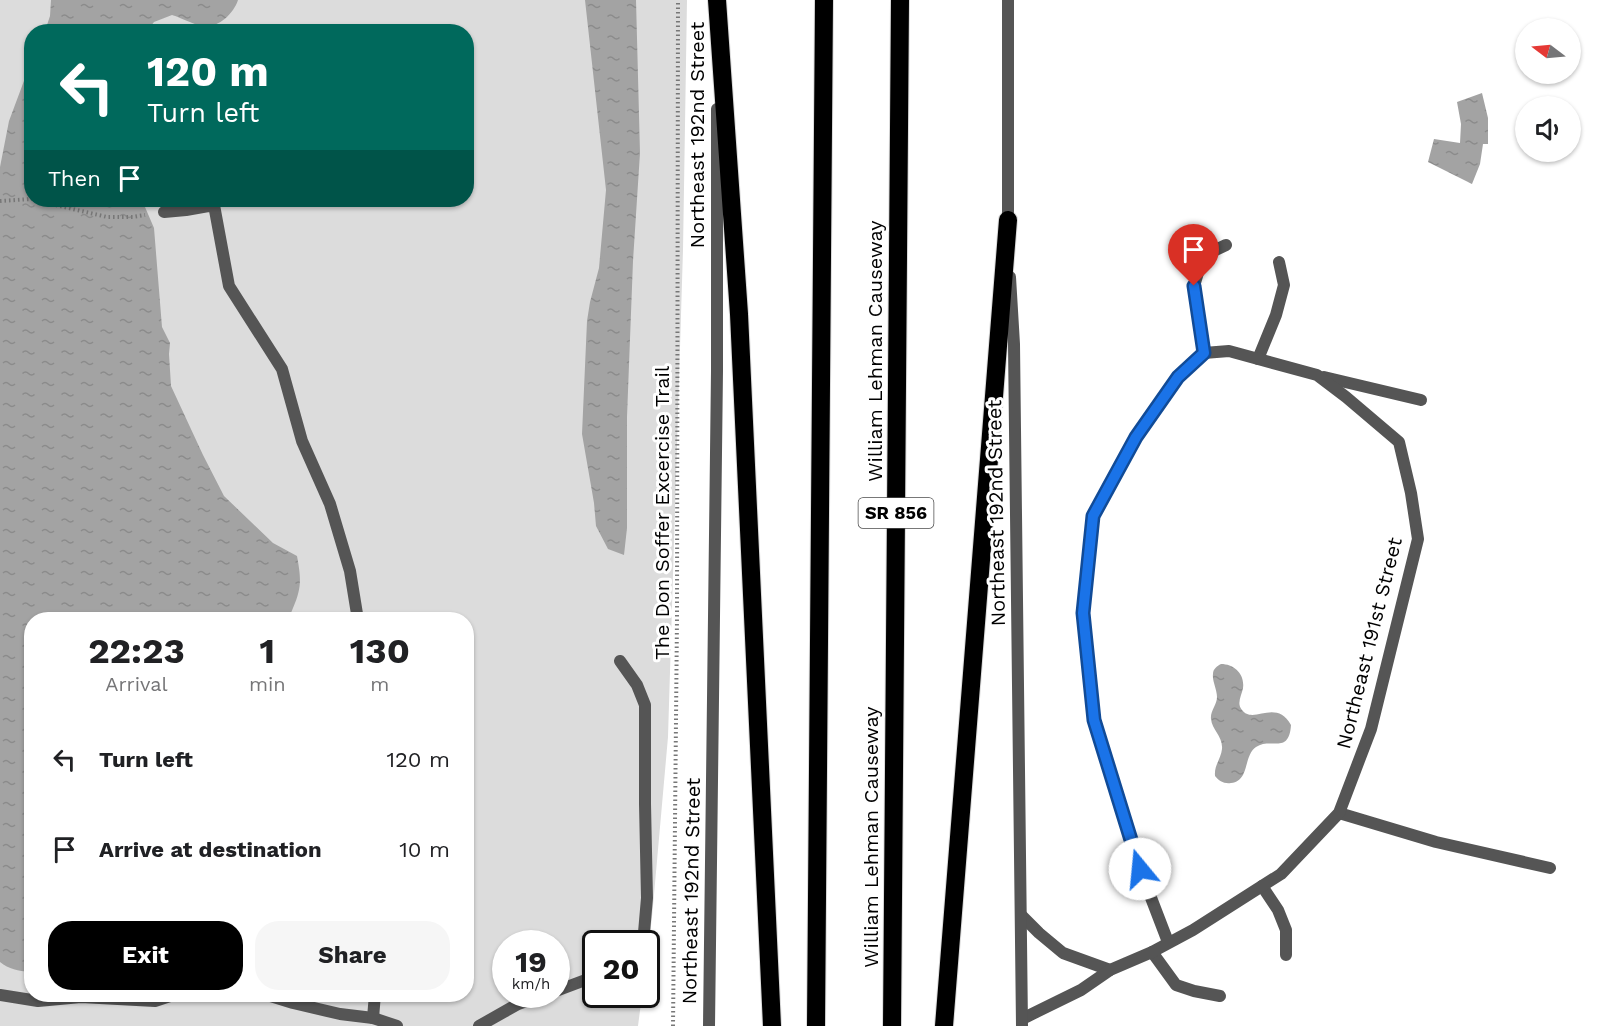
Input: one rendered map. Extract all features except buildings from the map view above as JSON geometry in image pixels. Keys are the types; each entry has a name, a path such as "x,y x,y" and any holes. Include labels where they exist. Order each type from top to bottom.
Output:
{"highway":[{"path":"717,0 739,314 772,1026"},
{"path":"816,1026 824,0"},
{"name":"William Lehman Causeway","path":"892,1026 900,0"},
{"path":"944,1026 1008,220"}],"street":[{"name":"Northeast 192nd Street","path":"709,1026 717,371 717,0"},
{"name":"Northeast 192nd Street","path":"1010,3 1008,220 1014,344 1022,1022"},
{"path":"164,212 202,207"},
{"path":"213,207 229,286 282,369 302,441 330,504 350,571 357,612"},
{"path":"1168,942 1140,869 1094,720 1083,613 1093,516 1136,437 1178,377 1204,353 1194,286 1203,256 1226,245"},
{"path":"1258,359 1276,315 1284,285 1279,262"},
{"name":"Northeast 191st Street","path":"1022,1022 1081,990 1110,970 1152,952 1193,930 1281,874 1339,813 1371,729 1418,539 1411,493 1399,442 1317,375 1229,351 1204,353"},
{"path":"1317,375 1421,400"},
{"path":"620,661 637,685 645,705 647,898 644,930"},
{"path":"1339,813 1436,842 1550,868"},
{"path":"1262,886 1278,910 1286,930 1286,955"},
{"path":"1021,915 1063,953 1110,970"},
{"path":"1152,952 1176,985 1220,996"},
{"path":"0,995 24,999"},
{"path":"294,1002 340,1014 373,1018 397,1026"},
{"path":"373,1018 374,1002"},
{"path":"478,1026 512,1008"}],"path":[{"name":"The Don Soffer Excercise Trail","path":"673,1026 677,617 678,0"},
{"path":"0,201 24,200"},
{"path":"66,207 107,217 133,217 164,212"}],"shaded area":[{"path":"0,0 687,0 683,250 668,737 652,917 650,930 582,930 582,1008 640,1008 638,1026 0,1026"}],"water":[{"path":"51,0 238,0 233,10 217,24 194,24 172,15 152,24 47,24"},
{"path":"585,0 636,0 640,153 633,261 627,417 627,528 624,555 608,549 596,526 582,434 587,321 599,268 606,190"},
{"path":"24,81 24,207 145,207 154,228 162,327 170,343 171,386 224,496 273,543 297,556 300,582 291,612 24,612 24,971 0,962 0,167 9,121"},
{"path":"1482,93 1488,118 1488,144 1483,144 1480,164 1472,184 1428,162 1434,139 1460,143 1461,124 1457,102"},
{"path":"1221,664 1234,668 1242,678 1243,688 1239,702 1242,710 1252,715 1279,713 1291,725 1287,740 1283,743 1262,744 1256,747 1249,756 1241,778 1228,783 1222,782 1215,776 1222,744 1211,719 1217,697 1213,672"}],"route":[{"path":"1140,869 1094,720 1083,613 1093,516 1136,437 1178,377 1204,353 1194,286"}]}
